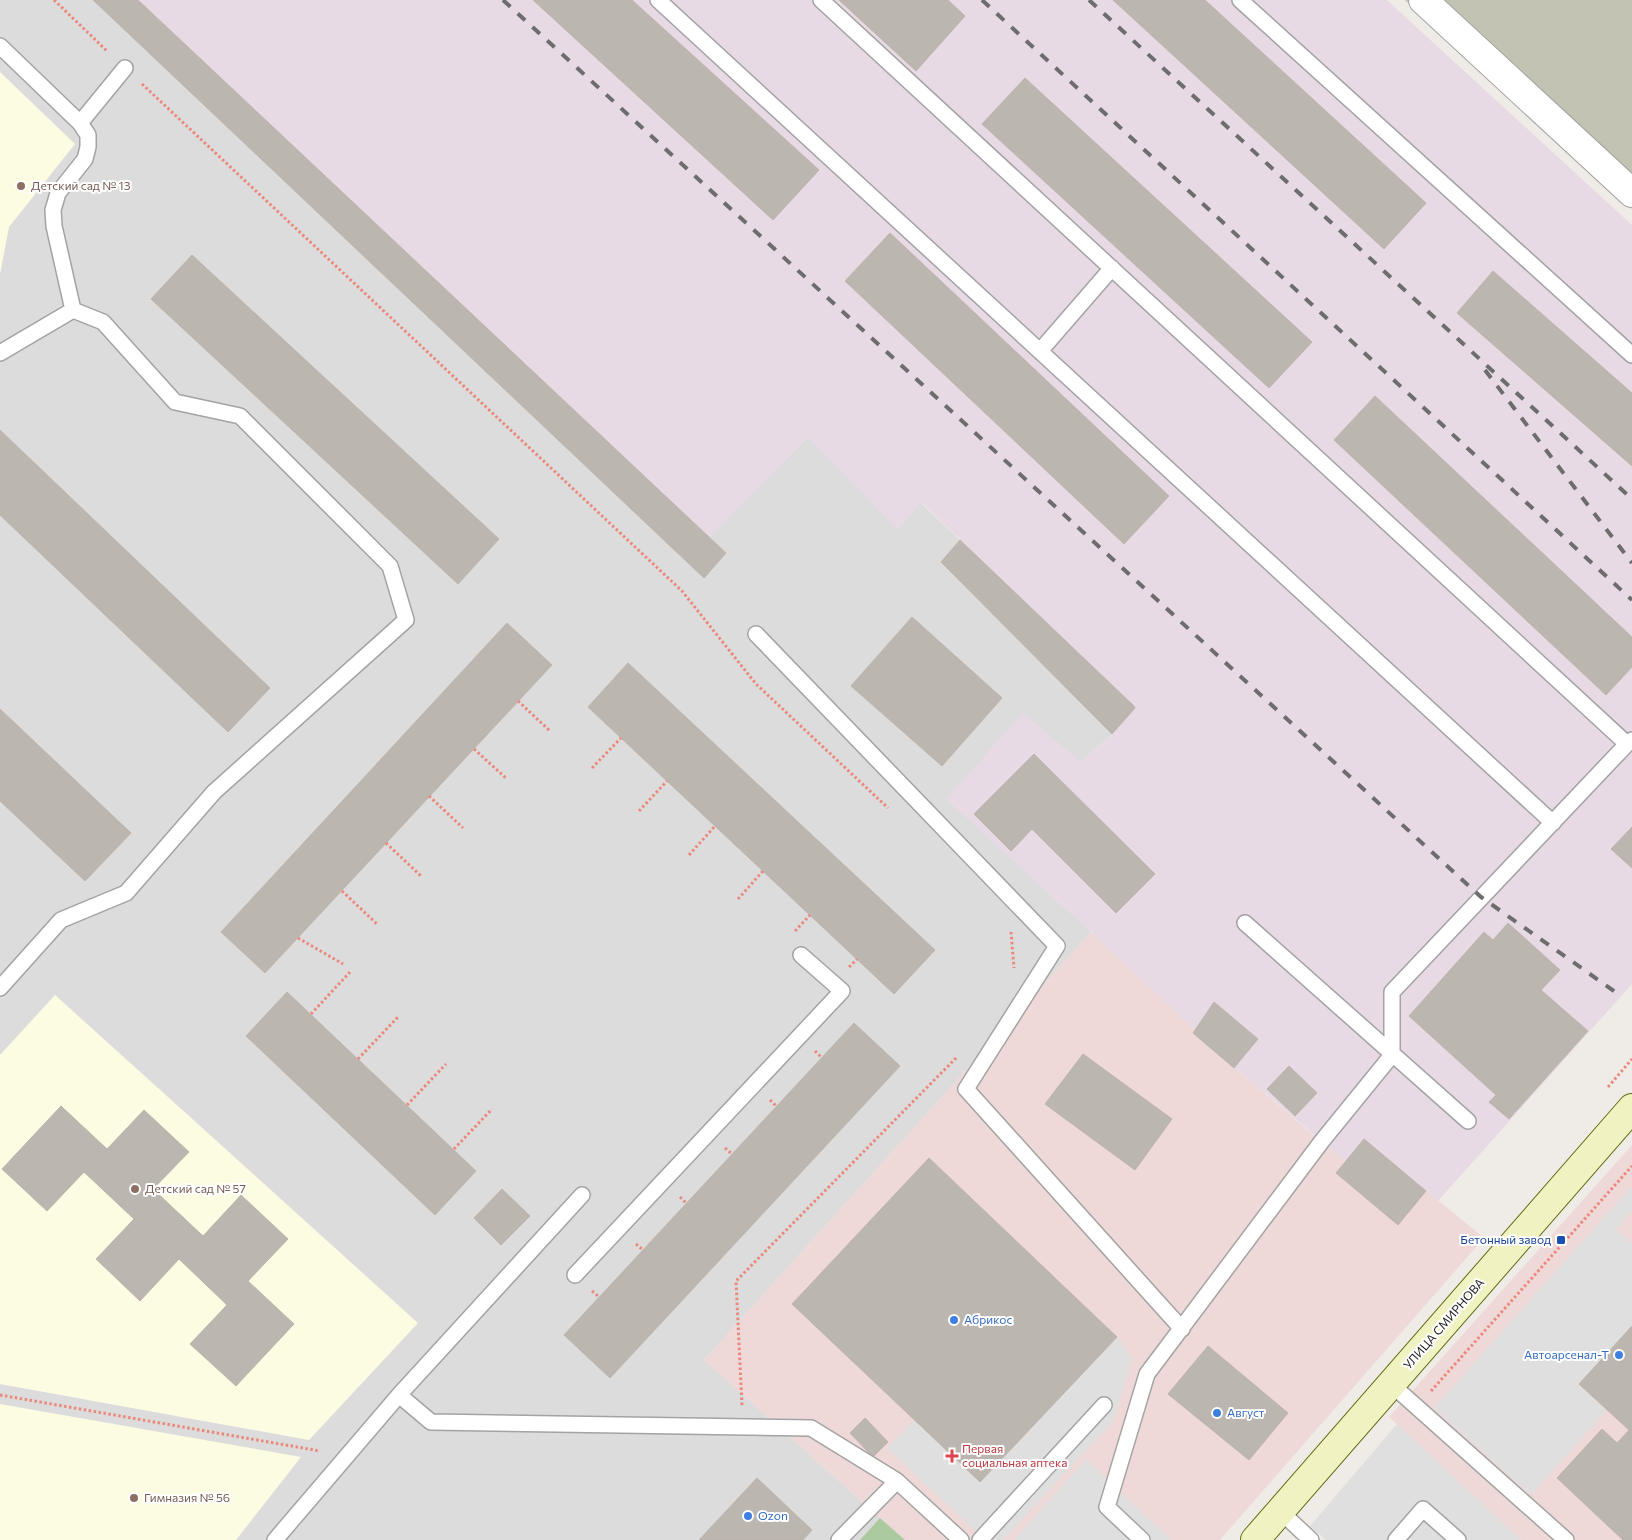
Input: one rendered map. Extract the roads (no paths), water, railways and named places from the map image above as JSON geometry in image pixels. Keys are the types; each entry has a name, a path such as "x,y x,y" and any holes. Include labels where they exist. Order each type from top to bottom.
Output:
{"main road":[{"name":"УЛИЦА СМИРНОВА","path":"1255,1540 1632,1108"}],"street":[{"path":"1423,0 1632,193"}],"lane":[{"path":"658,0 1553,823"},
{"path":"821,0 1630,742 1392,992 1392,1055 1322,1141 1147,1374 1107,1507 1142,1540"},
{"path":"1240,0 1632,355"},
{"path":"0,46 80,124 88,135 88,147 85,158 58,193 53,210 54,226 73,310"},
{"path":"80,124 125,68"},
{"path":"1040,351 1112,268"},
{"path":"0,353 73,310"},
{"path":"0,988 61,920 126,893 214,792 406,620 390,566 240,416 175,402 103,322 73,310"},
{"path":"756,634 1058,946 966,1089 1182,1329"},
{"path":"1245,923 1468,1121"},
{"path":"575,1275 842,991 801,955"},
{"path":"276,1540 399,1395 582,1195"},
{"path":"1391,1384 1566,1540"},
{"path":"399,1395 431,1422 811,1428 897,1481 961,1540"},
{"path":"980,1540 1104,1405"},
{"path":"839,1540 897,1481"},
{"path":"1396,1540 1423,1509 1458,1540"},
{"path":"1280,1511 1311,1540"}],"railway":[{"path":"503,0 1481,897 1621,996"},
{"path":"982,0 1632,600"},
{"path":"1089,0 1632,499"},
{"path":"1485,370 1632,563"}],"place":[{"name":"Детский сад № 13","path":"21,186"},
{"name":"Детский сад № 57","path":"135,1189"},
{"name":"Бетонный завод","path":"1561,1240"},
{"name":"Абрикос","path":"954,1320"},
{"name":"Автоарсенал-Т","path":"1619,1355"},
{"name":"Август","path":"1217,1413"},
{"name":"Первая социальная аптека","path":"952,1456"},
{"name":"Гимназия № 56","path":"134,1498"},
{"name":"Ozon","path":"748,1516"}]}
